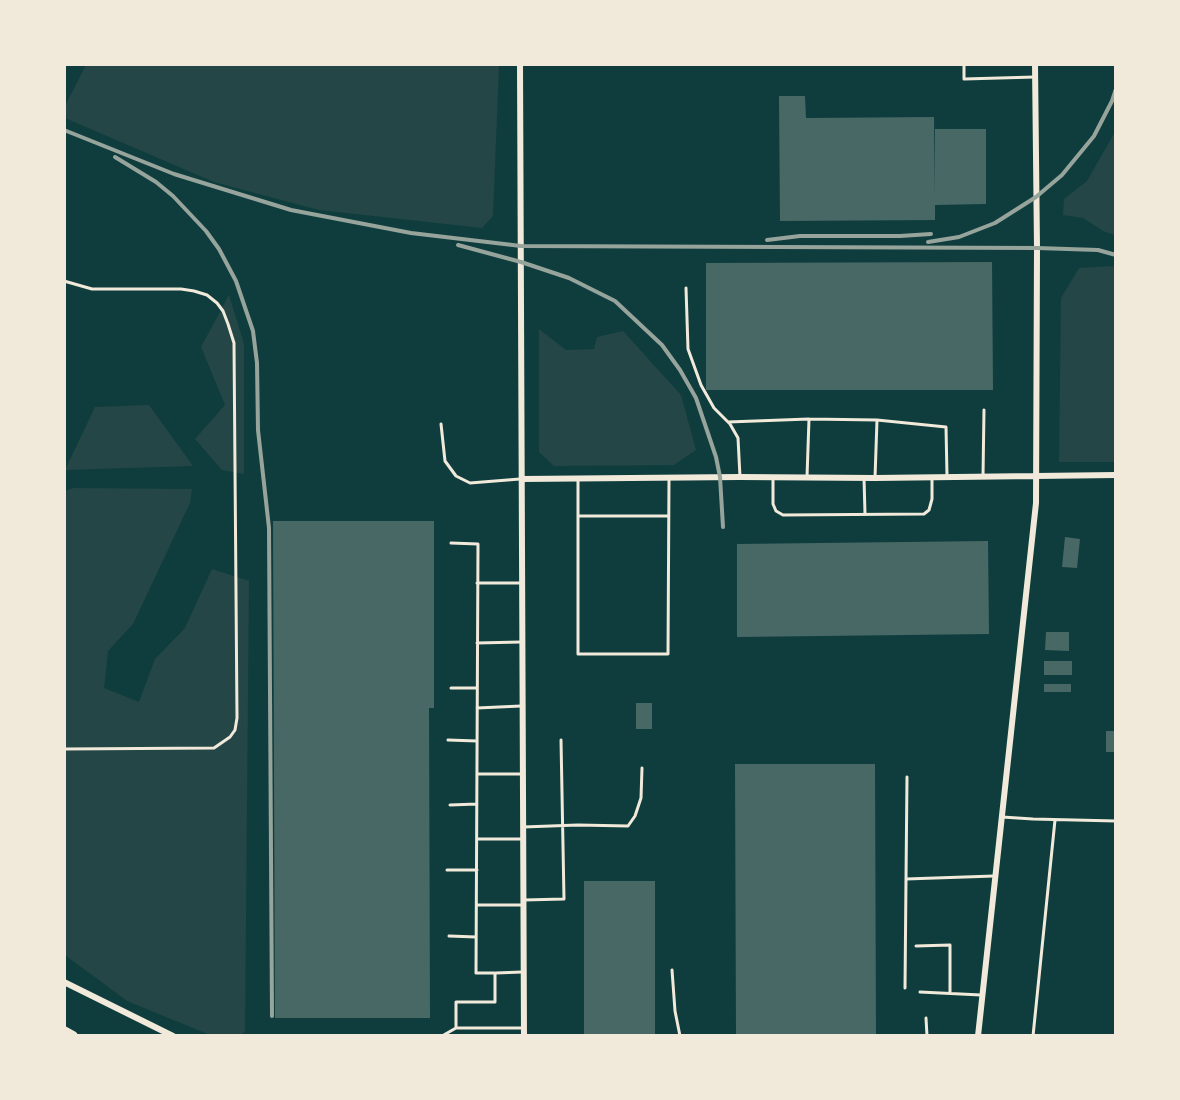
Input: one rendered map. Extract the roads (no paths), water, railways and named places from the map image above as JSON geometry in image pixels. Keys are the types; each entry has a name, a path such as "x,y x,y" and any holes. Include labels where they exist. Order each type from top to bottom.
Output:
{"main road":[{"path":"64,1031 73,1035"}],"street":[{"path":"520,64 524,1032"},
{"path":"978,1035 1036,503 1035,64"},
{"path":"522,479 1116,475"},
{"path":"64,982 173,1035"}],"lane":[{"path":"964,64 964,79 1035,77"},
{"path":"64,281 92,289 194,291 207,295 223,311 234,343 237,706 235,730 230,737 214,748 64,749"},
{"path":"686,288 688,349 700,386 738,438 740,477"},
{"path":"983,476 984,410"},
{"path":"728,422 809,419 877,420 946,427 947,476"},
{"path":"807,477 809,419"},
{"path":"875,478 877,420"},
{"path":"441,424 445,461 456,476 470,483 522,479"},
{"path":"773,477 773,504 776,511 783,515 924,514 929,510 932,499 932,477"},
{"path":"578,479 578,654 668,654 669,478"},
{"path":"864,478 864,514"},
{"path":"578,516 668,516"},
{"path":"451,543 478,544 476,973 524,972"},
{"path":"477,583 523,583"},
{"path":"477,643 523,642"},
{"path":"452,688 477,688"},
{"path":"477,708 523,706"},
{"path":"448,740 477,741"},
{"path":"477,905 564,899 561,740"},
{"path":"523,827 628,826 635,816 641,798 642,768"},
{"path":"477,774 523,774"},
{"path":"905,988 907,777"},
{"path":"450,805 477,804"},
{"path":"1002,817 1116,821"},
{"path":"1033,1035 1055,820"},
{"path":"477,839 524,839"},
{"path":"447,870 477,870"},
{"path":"906,879 996,876"},
{"path":"449,936 476,937"},
{"path":"916,946 950,945 950,993"},
{"path":"672,970 675,1011 680,1035"},
{"path":"456,1028 456,1002 495,1002 495,973"},
{"path":"920,992 983,995"},
{"path":"926,1018 927,1035"},
{"path":"442,1035 456,1028 524,1032"}],"railway":[{"path":"928,242 959,237 995,223 1036,197 1062,175 1094,136 1116,89"},
{"path":"64,130 174,174 291,210 411,233 521,246 1037,248 1098,250 1116,255"},
{"path":"115,157 156,182 173,196 206,231 219,249 236,281 253,331 257,363 258,430 269,528 272,1016"},
{"path":"767,240 800,236 931,234"},
{"path":"458,245 569,278 615,301 662,345 696,398 716,457 720,477 723,527"}]}
